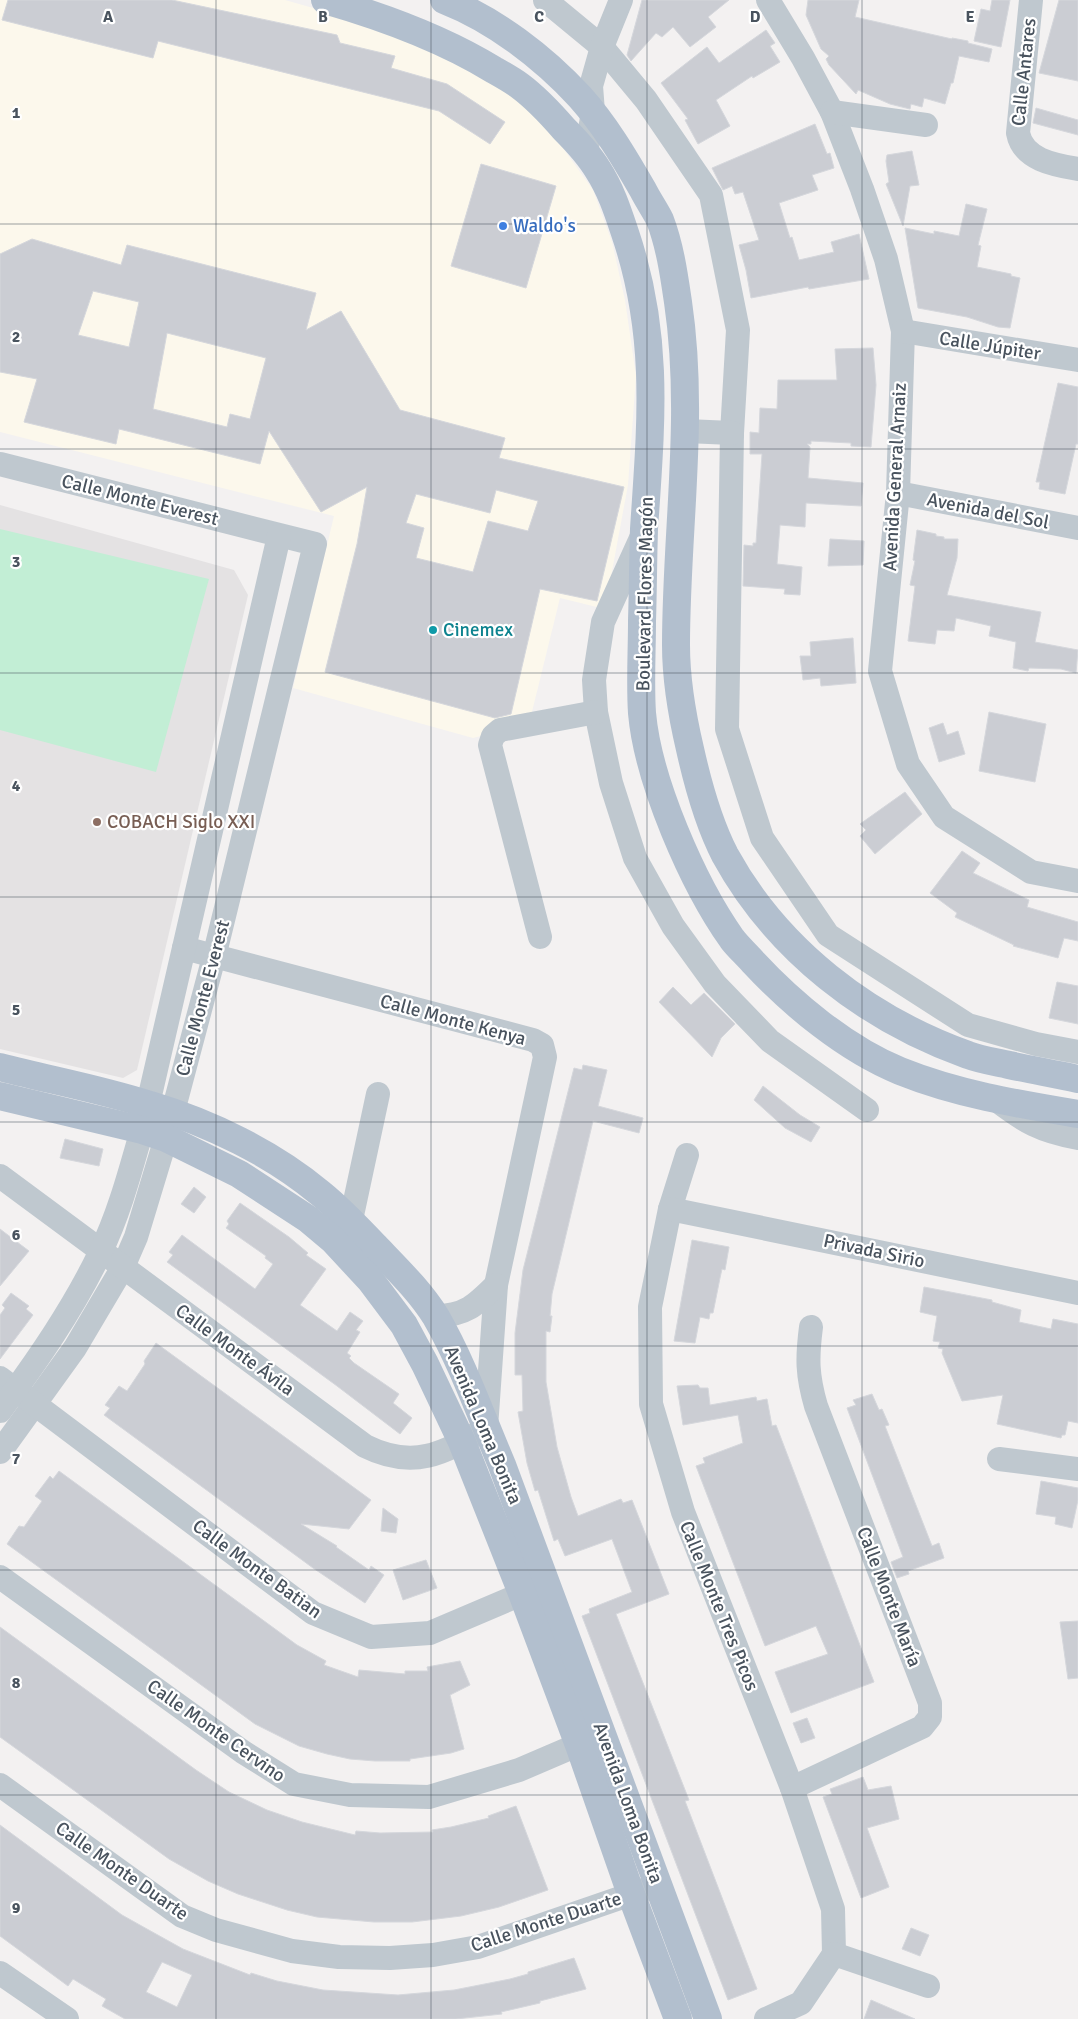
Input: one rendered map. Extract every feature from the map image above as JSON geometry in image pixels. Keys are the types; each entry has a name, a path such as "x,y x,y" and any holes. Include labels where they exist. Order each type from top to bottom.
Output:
{"main road":[{"name":"Boulevard Flores Magón","path":"325,0 358,9 421,32 469,54 520,86 580,146 603,178 618,210 634,259 644,299 652,408 644,532 641,664 642,715 651,758 672,825 704,892 734,941 774,984 852,1046 897,1070 946,1087 995,1099 1078,1114"},
{"name":"Boulevard Flores Magón","path":"444,0 462,7 497,27 588,98 659,220 674,270 682,330 686,385 686,431 676,648 682,717 699,790 725,854 764,914 804,957 853,997 916,1034 972,1057 1078,1079"},
{"name":"Avenida Loma Bonita","path":"0,1067 160,1108 234,1139 270,1159 320,1193 351,1220 405,1278 435,1316 465,1377 547,1583 591,1740 631,1894 678,2019"},
{"name":"Avenida Loma Bonita","path":"0,1096 154,1134 239,1174 308,1219 332,1240 371,1281 404,1325 462,1442 522,1593 658,1885 708,2019"}],"street":[{"path":"545,0 602,47 646,100 711,195 738,330 732,433 727,729 762,838 828,935 968,1024 1036,1044 1078,1052"},
{"path":"580,146 588,98 602,47 621,0"},
{"name":"Avenida General Arnaiz","path":"768,0 803,58 832,112 862,189 886,259 903,331 898,493 880,672 908,764 944,817 1032,872 1078,881"},
{"name":"Calle Antares","path":"1031,0 1018,133 1020,143 1029,152 1048,163 1078,169"},
{"path":"832,112 926,125"},
{"name":"Calle Júpiter","path":"903,331 1078,360"},
{"path":"686,431 732,433"},
{"name":"Calle Monte Everest","path":"0,464 315,544 214,957 160,1108"},
{"name":"Avenida del Sol","path":"898,493 1078,528"},
{"path":"644,532 603,622 594,680 596,712 611,783 635,858 673,926 715,984 770,1041 867,1110"},
{"name":"Calle Monte Everest","path":"0,1452 17,1390 75,1348 123,1267 136,1236 160,1108 184,948 279,536"},
{"path":"540,937 490,745 493,736 500,730 596,712"},
{"name":"Calle Monte Kenya","path":"184,948 533,1040 542,1045 545,1057 496,1285 486,1428"},
{"path":"351,1220 378,1094"},
{"path":"995,1099 1022,1120 1041,1129 1078,1138"},
{"name":"Calle Monte Everest","path":"0,1410 17,1390 78,1295 100,1252 154,1134"},
{"name":"Calle Monte Tres Picos","path":"687,1155 670,1209 650,1306 651,1404 683,1512 792,1788 833,1909 834,1954"},
{"name":"Calle Monte Ávila","path":"0,1176 100,1252 365,1446 395,1458 412,1459 435,1455 486,1428"},
{"name":"Privada Sirio","path":"670,1209 1078,1293"},
{"path":"435,1316 446,1316 464,1312 476,1304 496,1285"},
{"name":"Calle Monte María","path":"792,1788 922,1727 930,1717 930,1703 816,1406 809,1382 807,1358 811,1327"},
{"name":"Calle Monte Batian","path":"17,1390 313,1613 371,1637 430,1633 547,1583"},
{"path":"999,1459 1078,1469"},
{"name":"Calle Monte Cervino","path":"0,1577 243,1752 294,1784 350,1795 429,1797 520,1770 591,1740"},
{"name":"Calle Monte Duarte","path":"0,1785 182,1916 216,1930 292,1951 339,1957 390,1958 433,1955 478,1947 658,1885"},
{"path":"766,2019 801,2003 834,1954 928,1986"},
{"path":"0,1973 67,2019"}],"shaded area":[{"path":"0,0 285,0 408,35 507,86 545,123 593,190 612,242 625,300 636,376 628,485 605,609 560,598 529,724 473,738 293,688 334,516 0,432"},
{"name":"COBACH Siglo XXI","path":"0,505 234,570 248,595 137,1070 123,1078 0,1049"}],"green space":[{"path":"0,529 209,579 156,772 0,730"}],"building":[{"path":"8,0 172,0 337,35 340,43 395,56 391,68 447,84 505,122 490,144 439,111 158,41 153,58 2,20"},
{"path":"642,0 729,0 708,17 716,27 690,47 673,27 662,37 656,33 631,61 627,55"},
{"path":"808,0 859,0 855,17 968,41 968,43 992,49 989,62 959,56 953,83 951,83 945,104 924,98 922,107 911,104 910,109 890,104 858,90 856,94 829,65 826,59 829,56 821,49 806,15"},
{"path":"992,0 1010,0 1001,47 974,41 981,9 990,11"},
{"path":"1059,0 1078,0 1078,81 1039,73"},
{"path":"766,30 775,43 770,46 780,62 753,78 752,76 716,100 730,126 698,144 685,120 688,119 661,83 707,47 719,63"},
{"path":"1036,108 1078,120 1078,135 1033,123"},
{"path":"815,124 827,154 830,153 834,168 812,175 818,190 779,203 790,238 792,237 799,260 834,252 831,242 859,234 869,279 809,289 808,287 751,298 739,245 759,240 743,192 735,194 732,186 723,190 712,168"},
{"path":"912,151 919,185 910,186 903,226 886,184 889,182 886,161 887,155"},
{"name":"Waldo's","path":"481,164 556,186 526,288 451,266"},
{"path":"966,204 987,209 978,245 981,246 977,267 1011,274 1011,276 1020,278 1010,328 998,327 967,317 918,308 905,228 934,234 934,231 959,236"},
{"path":"32,239 121,265 127,245 316,293 306,330 341,311 400,410 505,438 499,458 624,487 597,601 540,589 511,714 495,718 325,672 357,544 367,487 321,512 269,431 260,464 119,429 116,444 24,422 37,379 0,372 0,254","holes":["93,291 139,302 129,347 78,335","167,333 266,358 250,419 230,414 227,427 153,409","496,490 538,501 528,531 488,521 473,572 416,558 424,528 406,523 416,494 490,513"]},
{"path":"873,348 876,385 871,447 851,446 851,443 811,441 811,444 807,444 810,447 808,478 863,483 861,506 806,503 805,527 780,525 777,564 802,567 800,595 784,594 785,589 743,586 744,545 753,546 753,543 756,543 762,454 750,454 750,432 759,433 760,408 777,409 778,380 837,380 835,349"},
{"path":"1058,383 1078,387 1078,444 1076,444 1065,494 1039,489 1040,482 1036,482"},
{"path":"917,530 936,534 936,536 944,537 944,539 958,539 957,558 947,595 1041,612 1035,642 1078,650 1076,673 1061,669 1029,668 1028,671 1013,668 1016,642 989,636 991,626 956,618 954,631 937,630 935,644 908,641 915,586 910,585 915,561 913,560"},
{"path":"830,539 864,541 863,565 828,566"},
{"path":"853,638 856,683 821,686 820,678 803,680 800,656 811,656 810,642"},
{"path":"989,712 1046,724 1035,782 979,771"},
{"path":"943,723 947,735 958,731 965,754 939,762 929,728"},
{"path":"905,792 922,814 875,854 860,836 866,830 860,824"},
{"path":"962,851 980,863 973,873 1029,900 1027,907 1078,922 1078,941 1064,938 1058,958 1013,946 955,917 957,913 930,893"},
{"path":"1057,982 1078,986 1078,1024 1049,1018"},
{"path":"673,987 691,1005 704,993 735,1024 721,1038 712,1057 659,1002"},
{"path":"583,1065 607,1070 598,1106 643,1118 639,1133 593,1121 552,1294 550,1332 546,1331 546,1382 557,1447 578,1516 621,1499 623,1503 632,1500 669,1594 616,1614 689,1800 685,1801 757,1989 728,2000 582,1616 590,1613 589,1609 632,1592 612,1539 565,1556 558,1539 554,1541 538,1490 535,1491 527,1463 518,1412 523,1411 522,1375 515,1375 515,1333 523,1270 574,1068 582,1070"},
{"path":"763,1086 800,1115 820,1127 811,1142 785,1128 754,1100"},
{"path":"65,1139 103,1149 99,1166 60,1158"},
{"path":"194,1187 206,1197 194,1213 181,1204"},
{"path":"240,1203 289,1237 308,1253 306,1255 326,1269 300,1305 337,1331 350,1312 363,1321 356,1330 360,1332 347,1353 351,1356 349,1358 354,1363 399,1394 393,1403 412,1418 400,1434 167,1262 173,1255 169,1252 182,1235 255,1289 273,1264 265,1258 266,1256 226,1228 229,1224 227,1221"},
{"path":"0,1229 29,1251 0,1286"},
{"path":"692,1240 729,1247 725,1270 722,1269 713,1313 710,1313 709,1319 700,1317 695,1343 674,1341"},
{"path":"924,1287 992,1300 992,1302 1021,1310 1019,1322 1051,1329 1053,1319 1078,1324 1078,1423 1068,1421 1065,1435 1062,1435 1061,1438 997,1424 1003,1395 962,1401 942,1353 943,1349 938,1348 940,1342 933,1341 937,1316 920,1312"},
{"path":"11,1293 29,1306 26,1309 33,1315 0,1359 0,1315 5,1308 2,1305"},
{"path":"156,1343 371,1500 349,1529 301,1524 337,1546 369,1570 371,1566 384,1575 365,1603 313,1568 104,1415 110,1408 105,1405 119,1386 127,1391"},
{"path":"698,1385 700,1388 708,1388 710,1405 756,1397 757,1401 767,1399 772,1426 776,1425 874,1682 791,1713 775,1672 828,1654 816,1626 765,1646 696,1466 705,1463 703,1458 743,1443 738,1415 683,1425 677,1386"},
{"path":"872,1394 879,1410 882,1409 889,1425 885,1426 932,1546 939,1543 944,1558 908,1571 909,1574 897,1578 891,1562 903,1557 847,1408 856,1405 853,1400"},
{"path":"59,1471 297,1645 326,1661 324,1665 358,1677 359,1670 405,1674 405,1671 428,1671 427,1667 460,1661 470,1685 450,1695 464,1749 451,1753 410,1759 410,1761 350,1759 299,1746 255,1724 7,1544 19,1526 24,1527 42,1501 35,1496 50,1476 53,1479"},
{"path":"1041,1481 1078,1488 1078,1500 1072,1528 1055,1524 1056,1517 1036,1514"},
{"path":"383,1508 398,1519 396,1533 381,1531"},
{"path":"426,1560 437,1588 403,1600 393,1570"},
{"path":"1078,1621 1078,1678 1068,1679 1060,1622"},
{"path":"0,1627 196,1770 229,1792 267,1810 302,1822 355,1835 356,1831 380,1833 433,1832 432,1830 489,1818 488,1816 516,1806 548,1890 499,1907 461,1916 412,1922 374,1922 317,1917 287,1910 238,1894 208,1881 169,1859 0,1737"},
{"path":"807,1718 815,1738 801,1743 793,1723"},
{"path":"863,1777 868,1790 891,1786 899,1819 867,1828 889,1887 861,1898 823,1797 832,1794 830,1789"},
{"path":"0,1825 122,1915 183,1949 250,1975 251,1973 277,1981 323,1990 398,1995 454,1990 510,1979 574,1958 586,1989 501,2012 502,2014 456,2019 125,2019 102,2006 106,1999 73,1979 68,1986 0,1936","holes":["162,1962 192,1975 177,2007 146,1992"]},
{"path":"911,1928 929,1935 920,1956 902,1949"},
{"path":"871,2000 915,2019 864,2019"}],"place":[{"name":"Waldo's","path":"503,226"},
{"name":"Cinemex","path":"433,630"},
{"name":"COBACH Siglo XXI","path":"97,822"}]}
